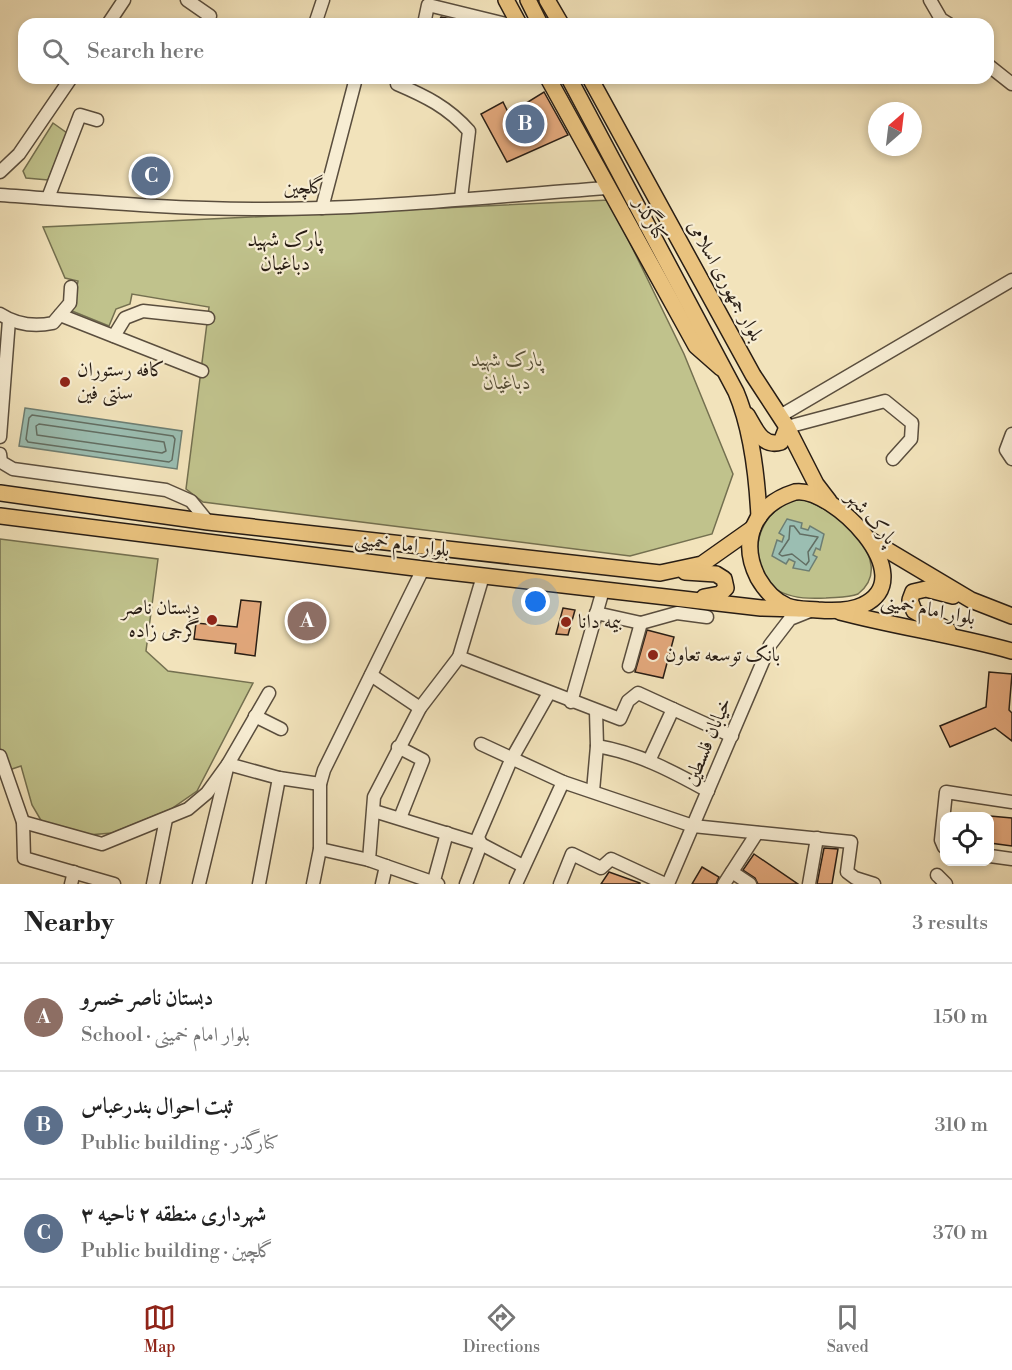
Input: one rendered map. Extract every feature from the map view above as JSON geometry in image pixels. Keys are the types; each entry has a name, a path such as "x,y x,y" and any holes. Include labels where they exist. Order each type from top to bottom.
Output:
{"main road":[{"path":"506,0 516,18"},
{"path":"528,0 537,18"},
{"path":"548,0 558,18"},
{"name":"کنارگذر","path":"551,84 696,346 727,373"},
{"name":"بلوار جمهوری اسلامی","path":"572,84 727,373 742,407 757,487 756,523"},
{"name":"بلوار جمهوری اسلامی","path":"593,84 753,375 783,421 816,484 829,501"},
{"path":"742,407 765,442 781,442 783,421"},
{"name":"پارک شهر","path":"795,492 809,492 829,501 865,537 881,560 884,567 882,582 873,598 865,605 794,614 761,584 748,554 756,523 771,503 795,492"},
{"name":"بلوار امام خمینی","path":"0,493 207,522 622,571 660,573 680,571 702,564 717,556 756,523"},
{"name":"بلوار امام خمینی","path":"0,516 423,569 761,608 794,614"},
{"name":"بلوار امام خمینی","path":"865,537 971,600 1012,616"},
{"path":"680,571 716,574 724,579 726,588 723,592 695,600"},
{"path":"961,636 914,611 910,600 913,592 919,589 971,600"},
{"name":"بلوار امام خمینی","path":"835,610 893,626 961,636 1012,651"}],"street":[{"path":"112,18 124,0"},
{"path":"187,0 210,16"},
{"path":"317,18 323,0"},
{"path":"930,0 939,18"},
{"path":"425,18 428,2 485,18"},
{"path":"994,70 1012,84"},
{"path":"0,171 19,153 67,84"},
{"path":"322,208 354,84"},
{"path":"396,84 432,99 454,114 469,131 461,198"},
{"path":"48,198 80,115 97,120"},
{"name":"گلچین","path":"0,195 189,208 322,208 608,188"},
{"path":"783,421 1012,280"},
{"path":"0,437 4,317 34,327 53,323 70,303 71,287"},
{"path":"114,336 125,318 143,311 208,318"},
{"path":"60,315 201,371"},
{"path":"783,421 885,401 901,411 912,423 911,439 893,459"},
{"path":"1012,434 1006,450 1012,459"},
{"path":"0,454 1,462 13,469 166,490 191,501 207,522"},
{"path":"314,884 320,849 320,784 423,569"},
{"path":"369,860 374,797 420,708 459,657 483,576"},
{"path":"571,702 603,590"},
{"path":"596,614 641,623 677,613 707,617"},
{"name":"خیابان فلسطین","path":"667,884 770,645 794,614"},
{"path":"628,666 641,623"},
{"path":"459,657 620,719 628,701 638,693 732,736"},
{"path":"371,675 420,708"},
{"path":"23,822 102,844 188,808 207,793 228,764 269,693"},
{"path":"466,884 481,844 478,837 511,760 549,693"},
{"path":"649,761 673,709"},
{"path":"593,791 597,746 596,711"},
{"path":"255,716 281,729"},
{"path":"481,744 511,760 563,782 693,826 851,842 847,872 855,878 874,884"},
{"path":"597,746 620,750 649,761 708,791"},
{"path":"398,747 423,760 400,818"},
{"path":"0,756 23,822 24,858 72,878 114,884"},
{"path":"228,764 279,778 320,784"},
{"path":"199,884 228,764"},
{"path":"259,884 279,778"},
{"path":"516,884 563,782"},
{"path":"943,812 945,792 1012,802"},
{"path":"374,812 481,844 523,866"},
{"path":"153,884 166,819"},
{"path":"320,849 369,860 435,883 447,833"},
{"path":"724,884 757,833"},
{"path":"809,884 818,838"},
{"path":"560,884 572,854 601,868 611,859 667,884"},
{"path":"994,857 1012,859"},
{"path":"382,884 386,866"},
{"path":"732,872 750,884"}],"green space":[{"path":"53,123 67,133 48,180 26,178 23,171"},
{"name":"پارک شهید دباغیان","path":"609,200 684,354 733,474 712,534 630,556 203,502 186,489 209,307 132,294 130,304 116,309 109,326 72,311 78,281 65,278 43,227"},
{"path":"800,499 813,503 843,523 857,536 867,551 871,566 869,581 858,594 846,597 794,597 776,589 766,578 760,565 758,551 765,523 774,512"},
{"path":"0,539 158,559 146,651 168,671 253,683 197,791 171,809 112,833 88,835 42,822 32,805 21,766 6,771 0,754"}],"water":[{"path":"25,408 182,431 177,469 19,446"},
{"path":"787,519 802,523 801,528 808,530 810,526 824,534 820,550 816,548 813,555 817,557 809,571 793,568 795,562 789,559 786,564 772,556 777,540 782,542 784,536 779,533"}],"building":[{"path":"544,92 568,135 507,162 481,114 503,102 508,112 515,110"},
{"path":"241,600 261,602 255,656 235,653 236,644 194,639 196,623 237,627"},
{"name":"بیمه دانا","path":"563,608 575,610 568,635 556,634"},
{"name":"بانک توسعه تعاون","path":"647,630 674,637 663,678 635,672"},
{"path":"989,672 1012,674 1009,710 1012,713 1012,741 995,728 950,747 940,726 986,707"},
{"path":"994,816 1012,818 1012,846 994,844"},
{"path":"824,848 838,849 832,884 817,884"},
{"path":"754,854 798,884 758,884 755,878 743,870"},
{"path":"702,867 719,877 716,884 692,884"},
{"path":"609,872 640,883 640,884 601,884"}],"place":[{"name":"ثبت احوال بندرعباس","path":"525,124"},
{"name":"شهرداری منطقه ۲ ناحیه ۳","path":"151,176"},
{"name":"کافه رستوران سنتی فین","path":"65,382"},
{"name":"دبستان ناصر گرجی زاده","path":"212,620"},
{"name":"دبستان ناصر خسرو","path":"307,621"},
{"name":"بیمه دانا","path":"566,622"},
{"name":"بانک توسعه تعاون","path":"653,655"}],"district":[{"name":"پارک شهید دباغیان","path":"285,252"}]}
